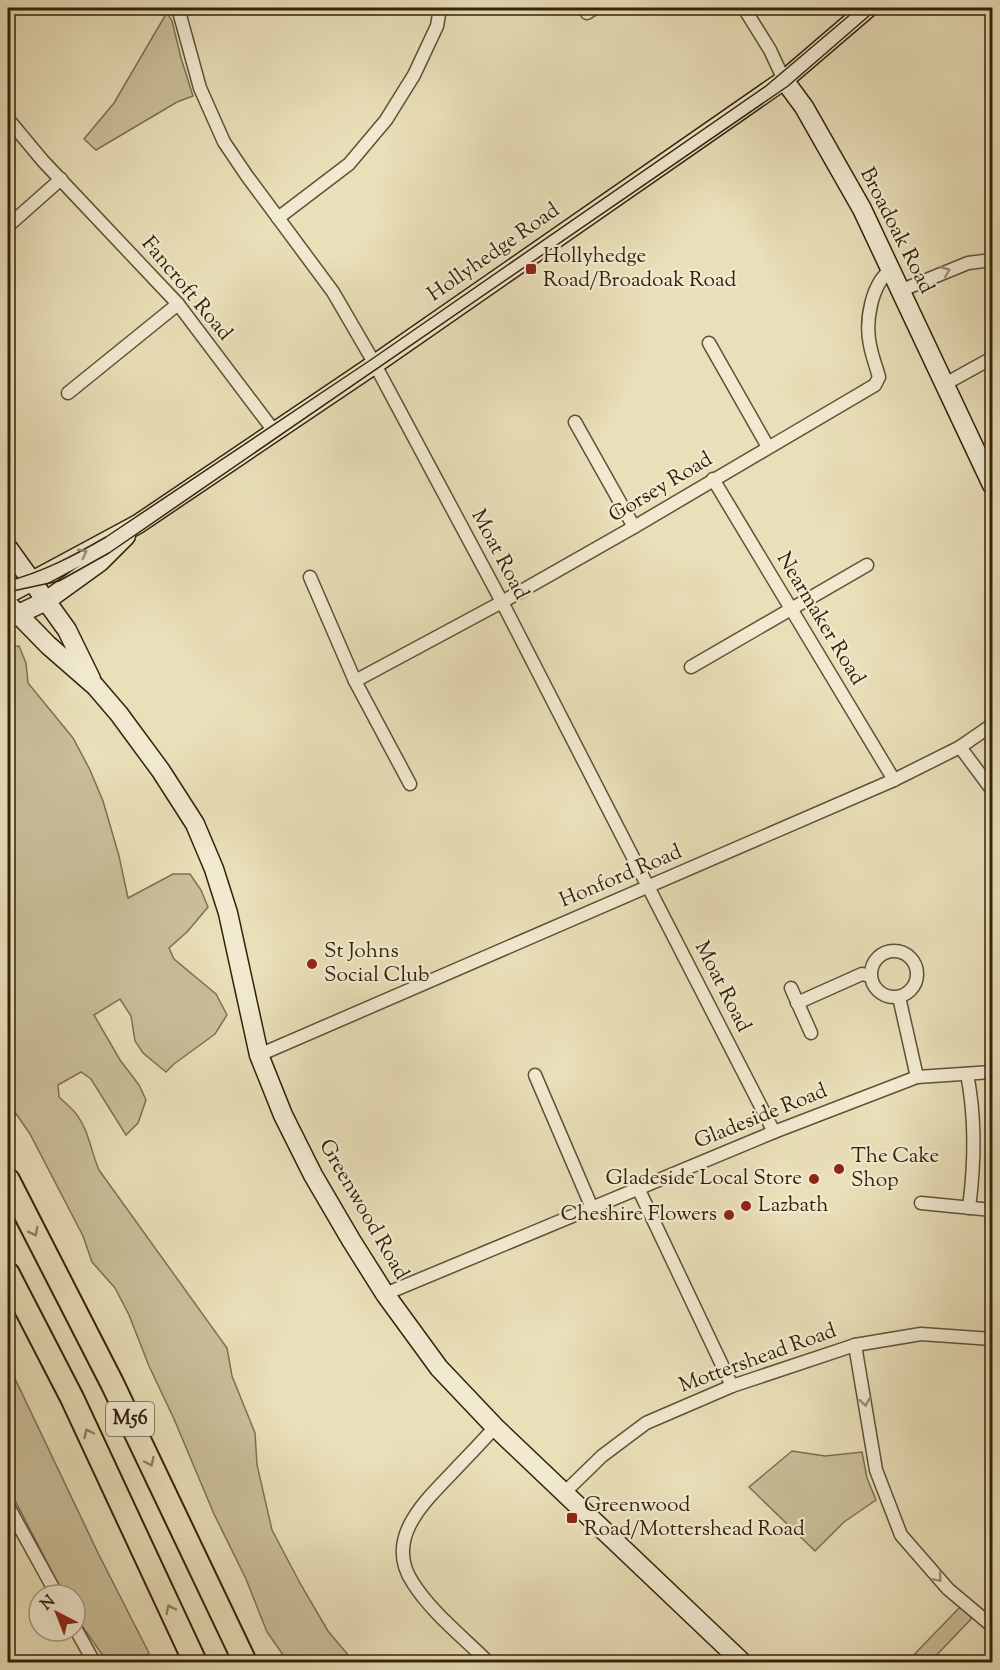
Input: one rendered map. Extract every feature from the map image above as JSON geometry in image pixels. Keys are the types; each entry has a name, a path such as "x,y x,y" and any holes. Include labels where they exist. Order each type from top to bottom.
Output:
{"highway":[{"name":"M56","path":"8,1180 112,1383 244,1662"},
{"name":"M56","path":"8,1274 72,1398 195,1662"}],"street":[{"name":"Moat Road","path":"178,8 200,88 224,142 333,292 375,364 502,602 774,1132"},
{"path":"278,218 349,164 386,120 414,75 437,26 440,8"},
{"name":"Broadoak Road","path":"744,8 770,50 784,80 825,142 862,209 993,485"},
{"name":"Hollyhedge Road","path":"13,597 138,524 375,364 784,80 868,8"},
{"name":"Fancroft Road","path":"8,119 178,304 274,431"},
{"path":"8,226 61,179"},
{"path":"902,291 968,263 993,260"},
{"name":"Gorsey Road","path":"355,681 502,602 634,527 875,385 879,377 869,343 869,324 873,300 881,280 892,269"},
{"path":"68,393 178,304"},
{"path":"709,343 768,447"},
{"path":"945,384 993,358"},
{"path":"575,422 634,527"},
{"name":"Nearmaker Road","path":"713,479 894,780"},
{"name":"Hollyhedge Road","path":"13,597 46,601 100,562 138,524"},
{"name":"Greenwood Road","path":"8,548 13,597 48,645 95,686 119,714 155,762 195,824 214,869 228,913 260,1055 283,1115 313,1175 385,1294 439,1368 495,1427 742,1662"},
{"path":"691,667 867,565"},
{"path":"310,577 355,681 410,784"},
{"name":"Greenwood Road","path":"13,597 46,601 67,630 95,686"},
{"name":"Honford Road","path":"260,1055 894,780 960,747 993,725"},
{"path":"960,747 993,790"},
{"path":"896,950 910,957 915,963 917,978 910,991 899,997 889,997 882,995 872,983 870,976 874,961 880,955 896,950"},
{"path":"797,1003 862,974 870,976"},
{"path":"791,988 811,1033"},
{"path":"899,997 918,1077"},
{"name":"Gladeside Road","path":"385,1294 774,1132 918,1077 993,1072"},
{"path":"967,1074 972,1097 975,1160 969,1208"},
{"path":"535,1075 592,1208"},
{"path":"638,1188 732,1386"},
{"path":"921,1203 993,1210"},
{"name":"Mottershead Road","path":"564,1493 602,1455 646,1423 732,1386 855,1345 921,1334 993,1340"},
{"path":"855,1345 876,1470 901,1535 948,1589 993,1626"},
{"path":"488,1662 426,1601 411,1582 405,1565 403,1547 409,1526 420,1506 495,1427"},
{"path":"8,1506 50,1583"},
{"path":"83,1643 94,1662"}],"shaded area":[{"path":"166,14 172,21 193,96 177,102 96,150 84,139 114,103"},
{"path":"19,646 26,663 28,683 73,738 90,770 103,801 128,898 173,874 190,874 201,890 208,907 187,932 169,948 174,959 216,994 227,1015 215,1034 166,1072 143,1053 135,1041 131,1016 120,999 94,1015 120,1060 139,1085 146,1100 138,1123 126,1135 91,1079 81,1072 58,1085 59,1097 81,1121 99,1170 227,1348 232,1376 255,1433 257,1465 272,1530 328,1631 354,1662 288,1662 267,1632 246,1579 214,1514 149,1366 129,1315 115,1288 92,1262 83,1236 30,1134 8,1102 8,647"},
{"path":"8,1364 99,1555 149,1653 140,1662 109,1662 106,1660 87,1633 87,1583 58,1583 8,1487"},
{"path":"792,1451 825,1456 862,1452 867,1478 876,1500 844,1522 815,1551 749,1487"},
{"path":"960,1607 972,1618 930,1662 907,1662"}],"tram line":[{"path":"8,581 34,573 106,537 372,359 766,86 858,8"},
{"path":"8,592 59,581 109,553 788,86 878,8"}],"place":[{"name":"Hollyhedge Road/Broadoak Road","path":"531,269"},
{"name":"St Johns Social Club","path":"312,964"},
{"name":"The Cake Shop","path":"839,1169"},
{"name":"Gladeside Local Store","path":"814,1179"},
{"name":"Lazbath","path":"746,1206"},
{"name":"Cheshire Flowers","path":"729,1215"},
{"name":"Greenwood Road/Mottershead Road","path":"572,1518"}]}
